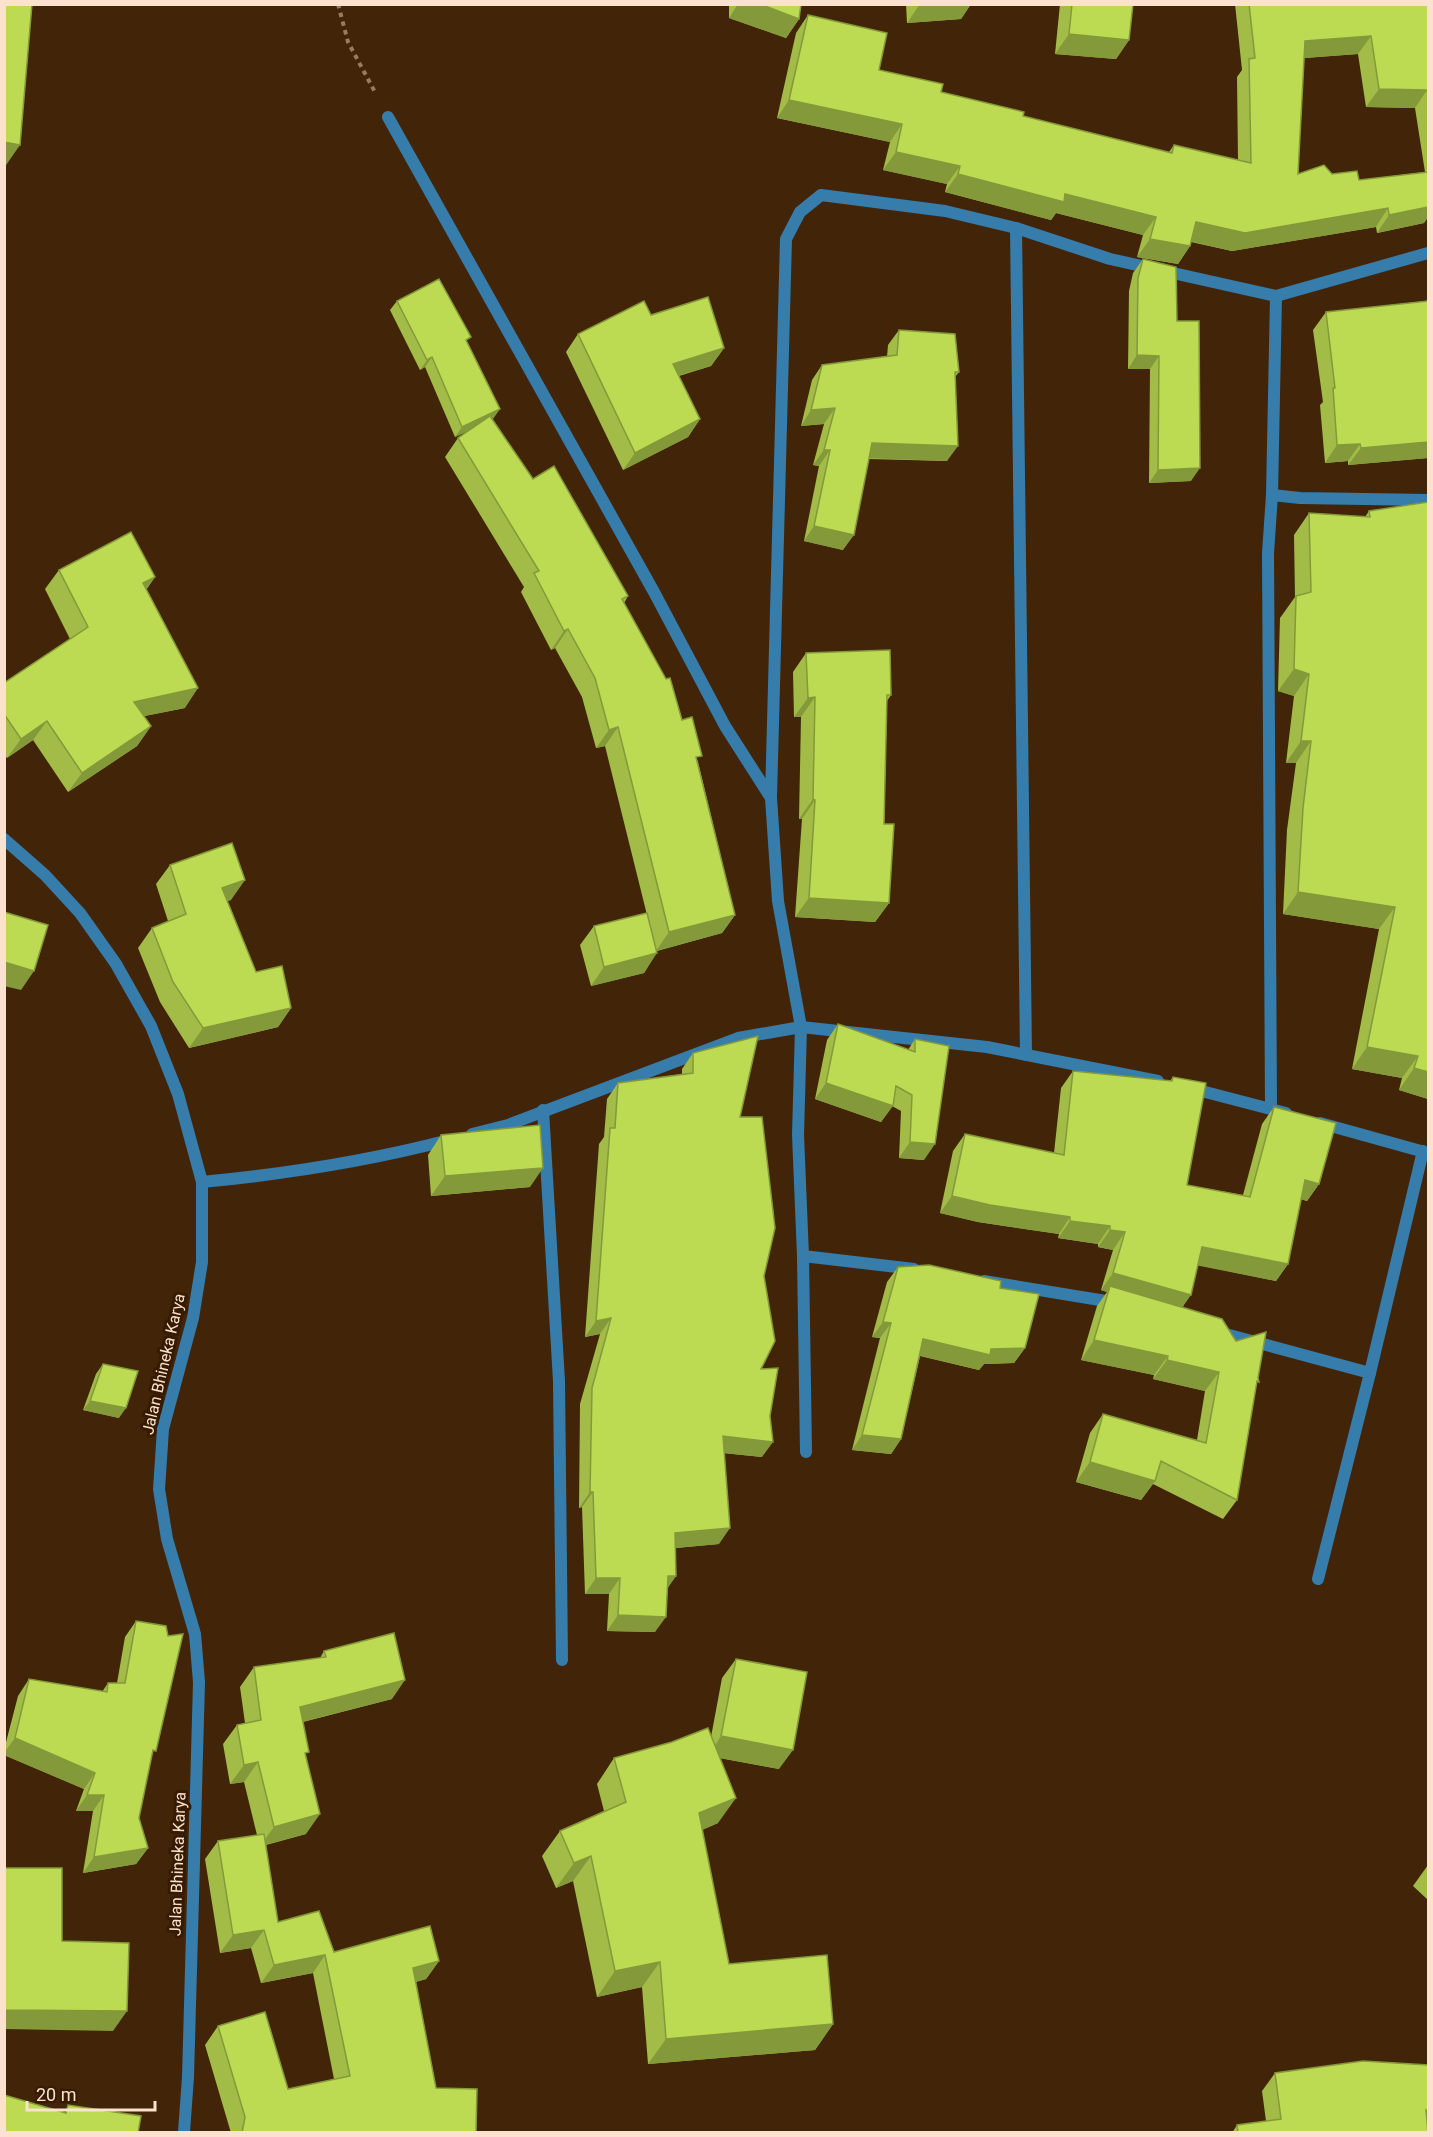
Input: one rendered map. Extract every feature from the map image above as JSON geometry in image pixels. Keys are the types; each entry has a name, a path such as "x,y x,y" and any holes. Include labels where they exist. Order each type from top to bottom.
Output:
{"street":[{"path":"388,117 654,592 725,726 771,798"},
{"path":"806,1452 803,1256 798,1135 801,1027 778,901 771,798 786,239 800,212 821,195 945,212 1016,228 1110,259 1276,296 1428,253"},
{"path":"1016,228 1026,1055"},
{"path":"1271,1109 1268,553 1272,495 1276,296"},
{"path":"1272,495 1300,498 1428,500"},
{"name":"Jalan Bhineka Karya","path":"4,839 45,874 80,913 116,964 151,1026 178,1094 202,1182 202,1262 193,1318 163,1429 159,1489 172,1557 195,1634 199,1682 188,2077 184,2133"},
{"path":"202,1182 288,1173 394,1155 508,1125 738,1038 801,1027 987,1047 1185,1087 1426,1152 1318,1579"},
{"path":"543,1110 559,1381 562,1660"},
{"path":"803,1256 924,1271"},
{"path":"971,1279 1105,1299 1127,1305"},
{"path":"1205,1328 1370,1373"}],"path":[{"path":"338,4 348,42 388,117"}],"building":[{"path":"4,4 32,4 20,145 4,142"},
{"path":"760,4 801,4 799,19"},
{"path":"1072,4 1133,4 1129,40 1069,34"},
{"path":"1249,4 1428,4 1428,96 1427,90 1379,89 1371,36 1305,41 1298,174 1324,165 1332,174 1357,171 1359,180 1428,172 1428,207 1389,215 1388,208 1245,233 1196,222 1190,246 1150,239 1156,217 1065,194 1064,202 958,174 960,166 896,152 902,124 789,100 808,15 887,33 879,70 943,84 941,92 1024,112 1023,116 1172,153 1174,145 1251,163 1249,59 1255,58"},
{"path":"1143,259 1176,267 1177,321 1199,321 1200,468 1158,470 1159,356 1137,355 1138,278"},
{"path":"439,279 471,337 466,340 500,409 462,427 432,357 427,360 397,301"},
{"path":"708,297 724,348 673,364 700,419 635,453 578,334 644,301 651,315"},
{"path":"1428,301 1428,442 1361,448 1360,444 1337,445 1333,388 1335,388 1326,312"},
{"path":"899,330 955,334 959,372 955,372 958,446 872,443 854,535 814,526 830,450 824,450 835,408 811,410 822,365 897,355"},
{"path":"490,416 533,479 554,466 628,596 622,599 666,679 670,678 682,720 692,717 702,756 696,757 735,915 669,932 618,727 609,730 595,678 568,629 564,631 534,573 539,571 458,438"},
{"path":"1428,502 1428,1072 1414,1068 1418,1056 1367,1047 1395,907 1298,892 1303,808 1311,741 1301,741 1309,674 1294,669 1296,596 1311,592 1309,513 1370,517 1369,511"},
{"path":"131,532 155,577 143,583 198,688 134,702 151,726 82,773 47,721 21,739 4,714 4,683 88,627 59,570"},
{"path":"890,650 891,695 887,695 884,824 894,824 889,903 809,898 815,800 813,799 815,697 808,698 806,653"},
{"path":"232,843 245,880 222,888 256,972 282,966 291,1008 203,1028 173,982 152,928 186,914 170,865"},
{"path":"4,912 48,925 34,971 4,962"},
{"path":"647,913 657,953 604,967 594,926"},
{"path":"838,1024 915,1052 915,1039 949,1046 935,1144 910,1142 912,1095 896,1086 893,1106 826,1083"},
{"path":"758,1036 740,1117 762,1117 775,1228 764,1276 775,1341 761,1369 778,1368 770,1416 773,1442 723,1436 730,1528 675,1533 676,1576 668,1576 666,1617 618,1615 620,1578 596,1578 593,1492 590,1492 592,1388 611,1318 596,1321 610,1128 615,1128 618,1083 693,1073 693,1053"},
{"path":"1073,1071 1172,1081 1173,1077 1206,1083 1187,1185 1250,1197 1274,1107 1336,1123 1319,1184 1305,1180 1288,1264 1202,1247 1191,1295 1113,1273 1125,1232 1110,1230 1110,1226 1070,1221 1070,1217 990,1205 952,1196 965,1134 1064,1155"},
{"path":"540,1125 543,1168 445,1176 441,1135"},
{"path":"929,1265 1001,1281 1000,1288 1039,1294 1025,1348 991,1349 990,1355 923,1339 901,1439 862,1435 891,1323 883,1322 898,1267"},
{"path":"1110,1286 1222,1319 1236,1341 1266,1332 1237,1500 1161,1461 1155,1481 1090,1462 1103,1414 1206,1443 1219,1372 1167,1360 1168,1356 1094,1340"},
{"path":"103,1364 138,1371 126,1408 90,1401"},
{"path":"136,1621 166,1626 168,1636 183,1634 156,1751 153,1750 139,1818 148,1848 94,1857 104,1795 87,1795 95,1773 15,1738 29,1679 107,1692 108,1683 125,1683"},
{"path":"394,1633 405,1680 300,1707 309,1752 305,1753 320,1814 274,1827 258,1762 244,1765 237,1725 261,1720 254,1667 326,1657 324,1651"},
{"path":"736,1659 807,1672 793,1750 721,1736"},
{"path":"708,1728 736,1798 699,1813 729,1964 827,1955 833,2024 666,2039 660,1962 615,1971 591,1856 574,1863 560,1831 626,1802 614,1758 672,1742"},
{"path":"264,1834 278,1922 319,1911 334,1952 430,1926 439,1961 413,1968 436,2088 477,2089 476,2133 242,2133 245,2117 218,2026 265,2012 288,2089 350,2076 325,1955 274,1965 264,1930 233,1935 218,1841"},
{"path":"4,1868 62,1868 62,1941 129,1943 127,2011 4,2010"},
{"path":"1363,2061 1428,2065 1428,2111 1426,2110 1428,2133 1238,2133 1237,2125 1281,2119 1275,2073"},
{"path":"4,2095 66,2113 68,2105 141,2116 138,2133 4,2133"}]}
